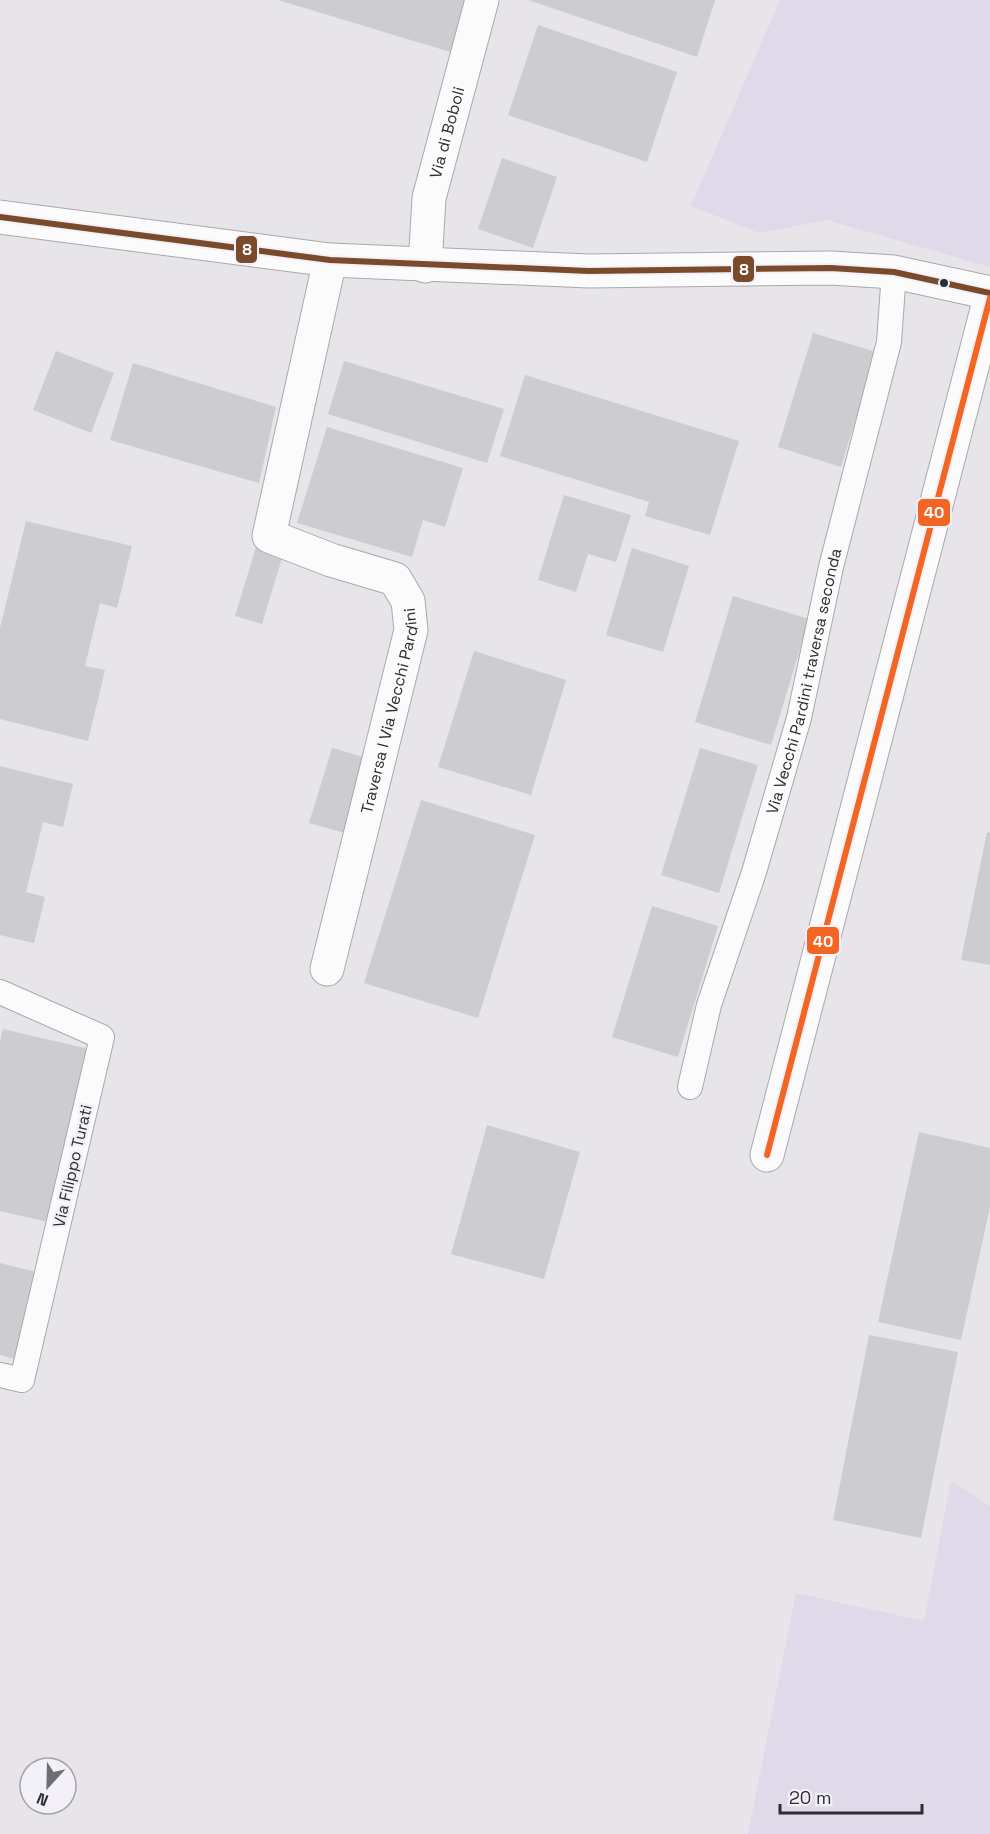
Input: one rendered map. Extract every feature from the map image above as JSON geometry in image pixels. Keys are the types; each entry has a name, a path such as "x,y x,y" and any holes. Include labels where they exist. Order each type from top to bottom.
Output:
{"street":[{"name":"Via di Boboli","path":"425,266 429,198 482,0"},
{"path":"1,223 330,260 425,266 589,271 831,268 894,272 990,293"},
{"name":"Traversa I Via Vecchi Pardini","path":"327,969 411,630 408,601 395,579 331,560 269,536 330,260"},
{"path":"767,1155 990,298"}],"lane":[{"name":"Via Vecchi Pardini traversa seconda","path":"690,1087 709,1005 754,872 799,718 831,567 889,342 894,272"},
{"name":"Via Filippo Turati","path":"0,992 102,1037 22,1380 0,1375"}],"shaded area":[{"path":"780,0 990,0 990,267 827,220 759,233 691,206"},
{"path":"951,1481 990,1506 990,1834 748,1834 796,1593 924,1621"}],"building":[{"path":"278,0 470,0 457,54"},
{"path":"528,0 715,0 697,57"},
{"path":"538,25 677,72 647,162 508,115"},
{"path":"502,158 557,177 533,248 478,229"},
{"path":"813,333 876,352 841,467 778,447"},
{"path":"56,351 114,373 91,433 33,410"},
{"path":"344,361 504,409 487,463 328,414"},
{"path":"133,363 276,407 259,483 110,440"},
{"path":"525,375 739,441 710,535 645,516 649,502 500,456"},
{"path":"327,427 463,468 445,527 423,520 412,557 297,523"},
{"path":"564,495 631,515 616,562 588,554 576,592 538,580"},
{"path":"26,521 132,546 117,608 100,603 85,666 105,670 88,741 0,719 0,628"},
{"path":"256,547 283,555 262,624 235,616"},
{"path":"632,548 689,566 663,652 606,635"},
{"path":"733,596 809,619 771,745 695,722"},
{"path":"474,651 566,680 531,795 438,767"},
{"path":"332,748 371,759 348,834 309,823"},
{"path":"700,748 758,765 719,893 661,875"},
{"path":"0,766 73,784 63,827 43,822 26,892 45,897 34,943 0,935"},
{"path":"421,800 535,835 478,1018 364,983"},
{"path":"987,832 990,833 990,965 961,960"},
{"path":"652,906 718,926 678,1057 612,1037"},
{"path":"3,1029 93,1050 52,1223 0,1211 0,1042"},
{"path":"487,1125 580,1152 544,1279 451,1254"},
{"path":"919,1132 990,1148 990,1207 961,1340 878,1322"},
{"path":"0,1263 36,1272 15,1359 0,1355"},
{"path":"869,1335 958,1352 921,1538 833,1520"}],"transit line":[{"name":"8","path":"0,217 330,260 589,271 831,268 894,272 990,293"},
{"name":"40","path":"767,1155 990,298"}]}
